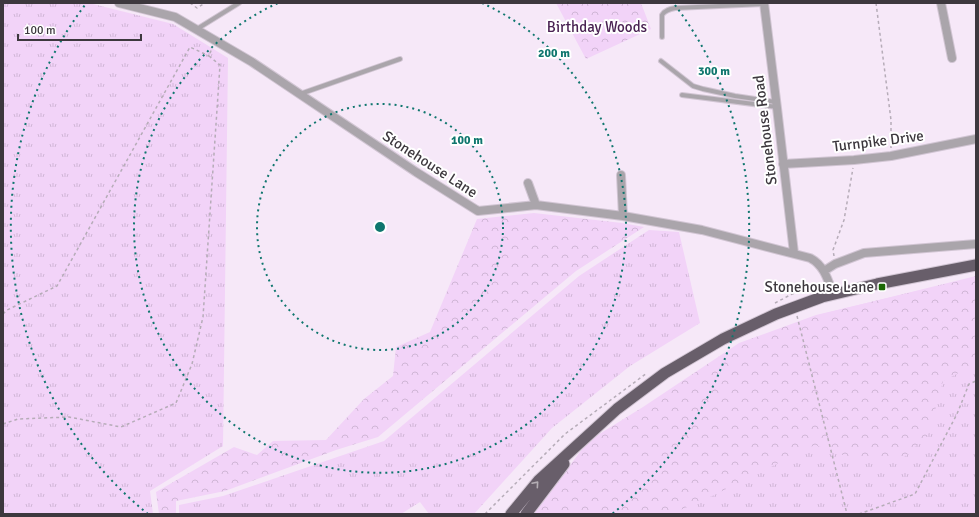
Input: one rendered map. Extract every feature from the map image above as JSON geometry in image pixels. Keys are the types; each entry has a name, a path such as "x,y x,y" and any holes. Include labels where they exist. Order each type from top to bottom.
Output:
{"highway":[{"path":"511,514 539,480 624,404 653,381 722,339 762,320 810,301 833,294 976,265"},
{"path":"526,514 574,449"}],"street":[{"name":"Stonehouse Lane","path":"119,3 175,17 215,40 252,62 416,172 478,211 536,205 623,216 702,230 794,254 815,261 824,271"},
{"path":"941,3 952,58"},
{"name":"Stonehouse Road","path":"764,4 794,254"},
{"name":"Turnpike Drive","path":"783,164 854,160 891,156 976,139"},
{"path":"621,175 623,216"},
{"path":"528,183 536,205"},
{"path":"833,294 824,271 835,264 864,253 976,244"}],"lane":[{"path":"197,30 240,3"},
{"path":"662,37 662,15 663,12 667,10 675,8 764,4"},
{"path":"298,94 400,59"},
{"path":"660,61 693,86 703,90 777,105"},
{"path":"682,95 777,105"}],"path":[{"path":"190,3 197,8 205,3"},
{"path":"876,3 891,120 891,156"},
{"path":"208,56 215,40"},
{"path":"3,314 7,310 56,286 190,47 220,64 203,317 192,364 176,403 121,427 69,417 18,419 3,424"},
{"path":"835,264 833,250 844,220 854,160"},
{"path":"797,316 847,514"},
{"path":"860,514 915,494 957,414 969,384 976,380"}],"green space":[{"path":"3,3 89,3 173,24 228,58 223,446 150,491 153,514 3,514"},
{"name":"Birthday Woods","path":"556,3 641,3 651,29 586,59"},
{"path":"534,213 644,227 576,271 378,437 336,450 225,491 176,501 176,514 159,514 156,492 234,447 257,455 273,441 326,440 364,399 393,376 396,347 430,332 477,219"},
{"path":"649,230 679,232 700,323 630,366 552,428 474,514 429,514 420,502 401,514 179,514 179,505 223,496 384,441 579,276"},
{"path":"976,276 976,514 540,514 538,507 587,446 818,315"},
{"path":"976,277 976,364 943,381 929,433 901,460 851,458 815,445 708,498 671,514 534,514 588,441 643,407 739,343 816,315"}],"place":[{"name":"Stonehouse Lane","path":"882,287"}]}
